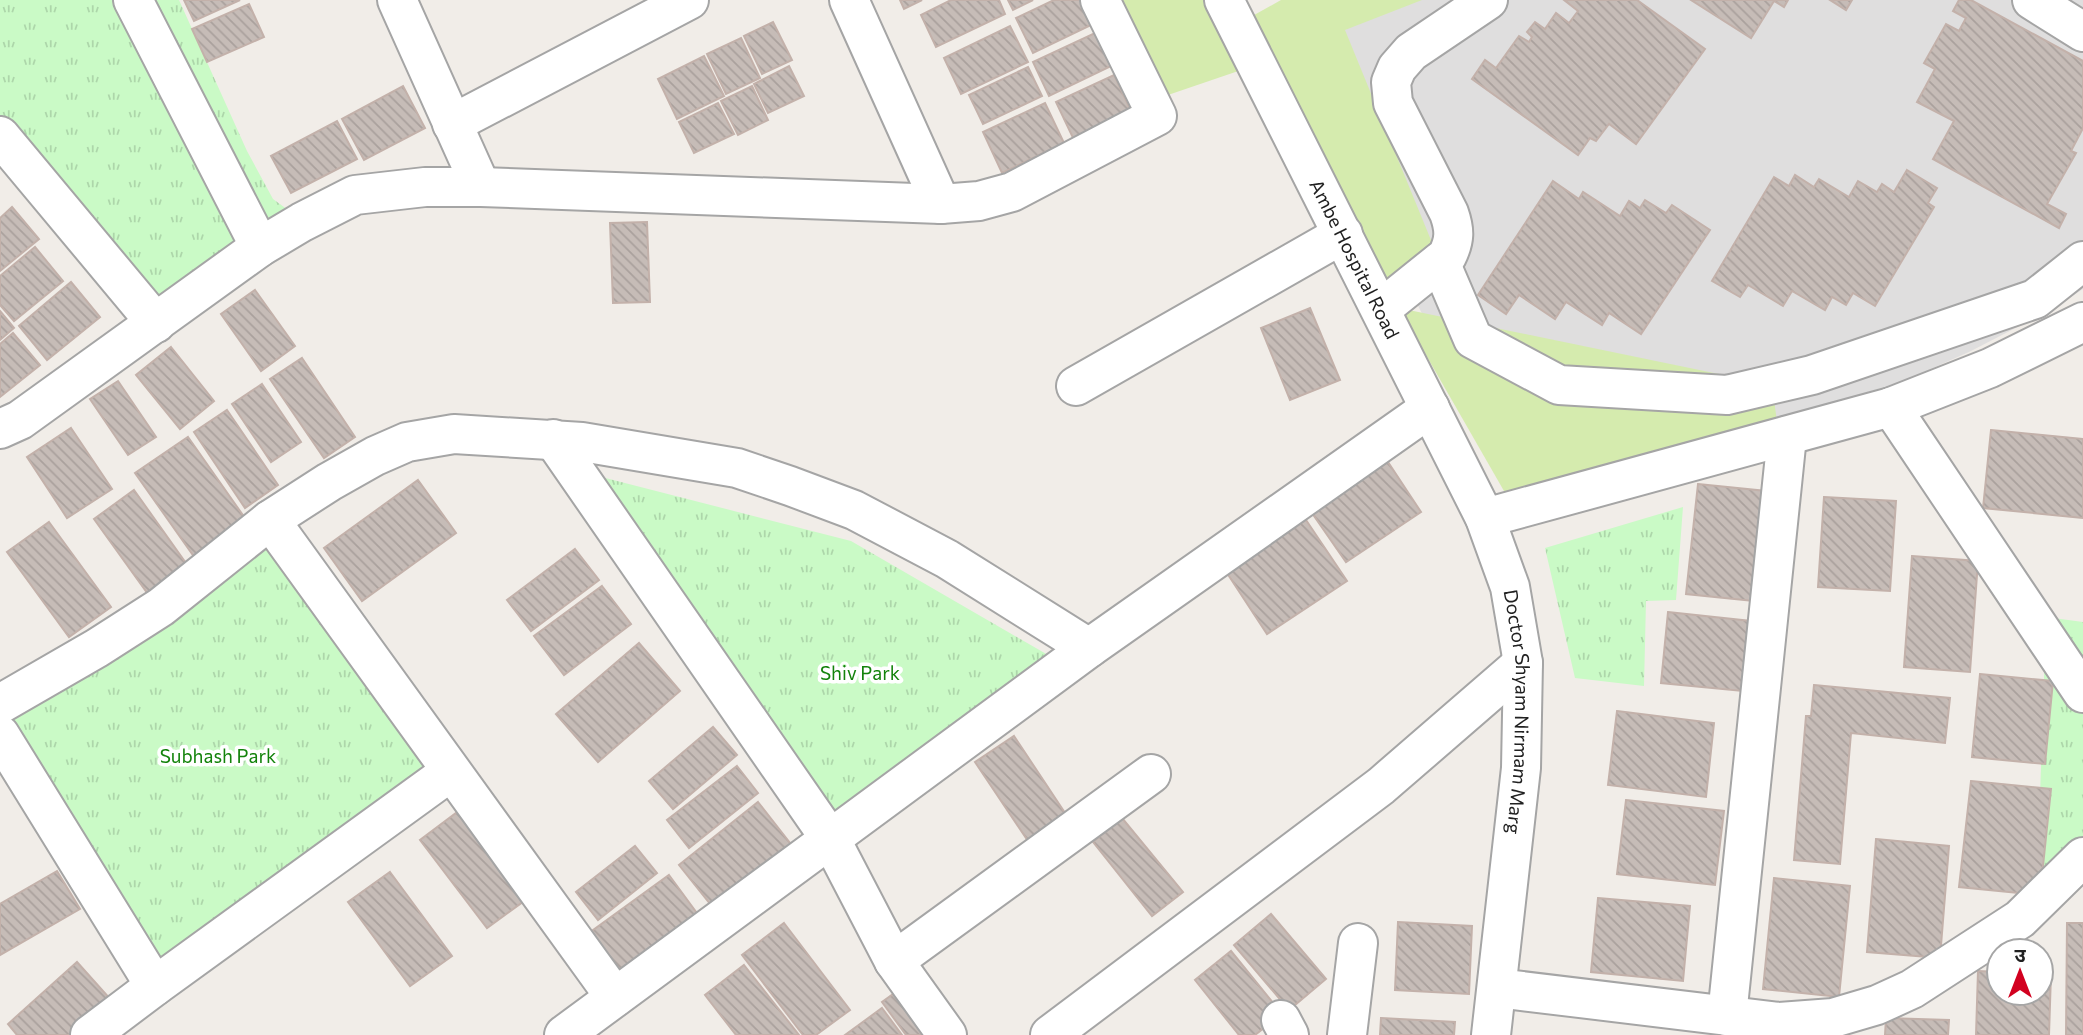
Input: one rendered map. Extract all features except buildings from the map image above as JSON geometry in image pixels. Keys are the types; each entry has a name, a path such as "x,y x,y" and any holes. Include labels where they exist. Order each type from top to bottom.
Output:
{"street":[{"path":"133,0 260,247"},
{"path":"397,0 481,187"},
{"path":"452,124 689,0"},
{"path":"849,0 941,204"},
{"path":"0,429 20,421 260,247 355,195 425,187 481,187 941,204 979,201 1012,192 1157,116 1100,0"},
{"name":"Ambe Hospital Road","path":"1224,0 1485,518"},
{"path":"1381,309 1447,256 1454,230 1449,213 1393,103 1391,82 1397,68 1411,52 1488,0"},
{"path":"2032,0 2083,32"},
{"path":"0,136 156,323"},
{"path":"1076,386 1343,234"},
{"path":"1440,262 1473,339 1559,384 1727,395 1812,375 2035,299 2083,261"},
{"path":"1485,518 1891,407 1990,368 2083,322"},
{"path":"1891,407 2083,693"},
{"path":"564,1035 1089,648 1430,408"},
{"path":"0,704 161,607 270,520 340,475 407,442 454,434 582,442 737,468 854,510 947,559 1089,648"},
{"path":"1727,1016 1787,436"},
{"path":"553,439 831,840 894,961 947,1035"},
{"name":"Doctor Shyam Nirmam Marg","path":"1485,518 1510,587 1523,663 1521,768 1491,1035"},
{"path":"270,520 615,997"},
{"path":"1049,1035 1381,786 1523,663"},
{"path":"0,735 155,986"},
{"path":"90,1035 450,772"},
{"path":"894,961 1151,774"},
{"path":"1497,988 1778,1021 1833,1018 1877,1005 1912,989 2020,919 2083,857"},
{"path":"1346,1035 1358,943"}],"shaded area":[{"path":"1325,0 2083,0 2083,289 2056,307 1971,351 1904,381 1789,416 1512,486 1271,24"}],"green space":[{"path":"0,0 179,0 247,151 273,199 299,218 164,316 0,124"},
{"path":"1119,0 1216,0 1253,66 1168,95"},
{"path":"1281,0 1422,0 1345,30 1442,267 1385,294 1247,19"},
{"path":"1399,308 1772,385 1778,429 1508,498"},
{"name":"Shiv Park","path":"582,472 851,541 1067,666 831,824"},
{"path":"1683,507 1676,600 1646,601 1644,686 1575,678 1545,548"},
{"name":"Subhash Park","path":"272,533 444,787 171,987 0,710"},
{"path":"2046,617 2083,622 2083,844 2037,886"}]}
